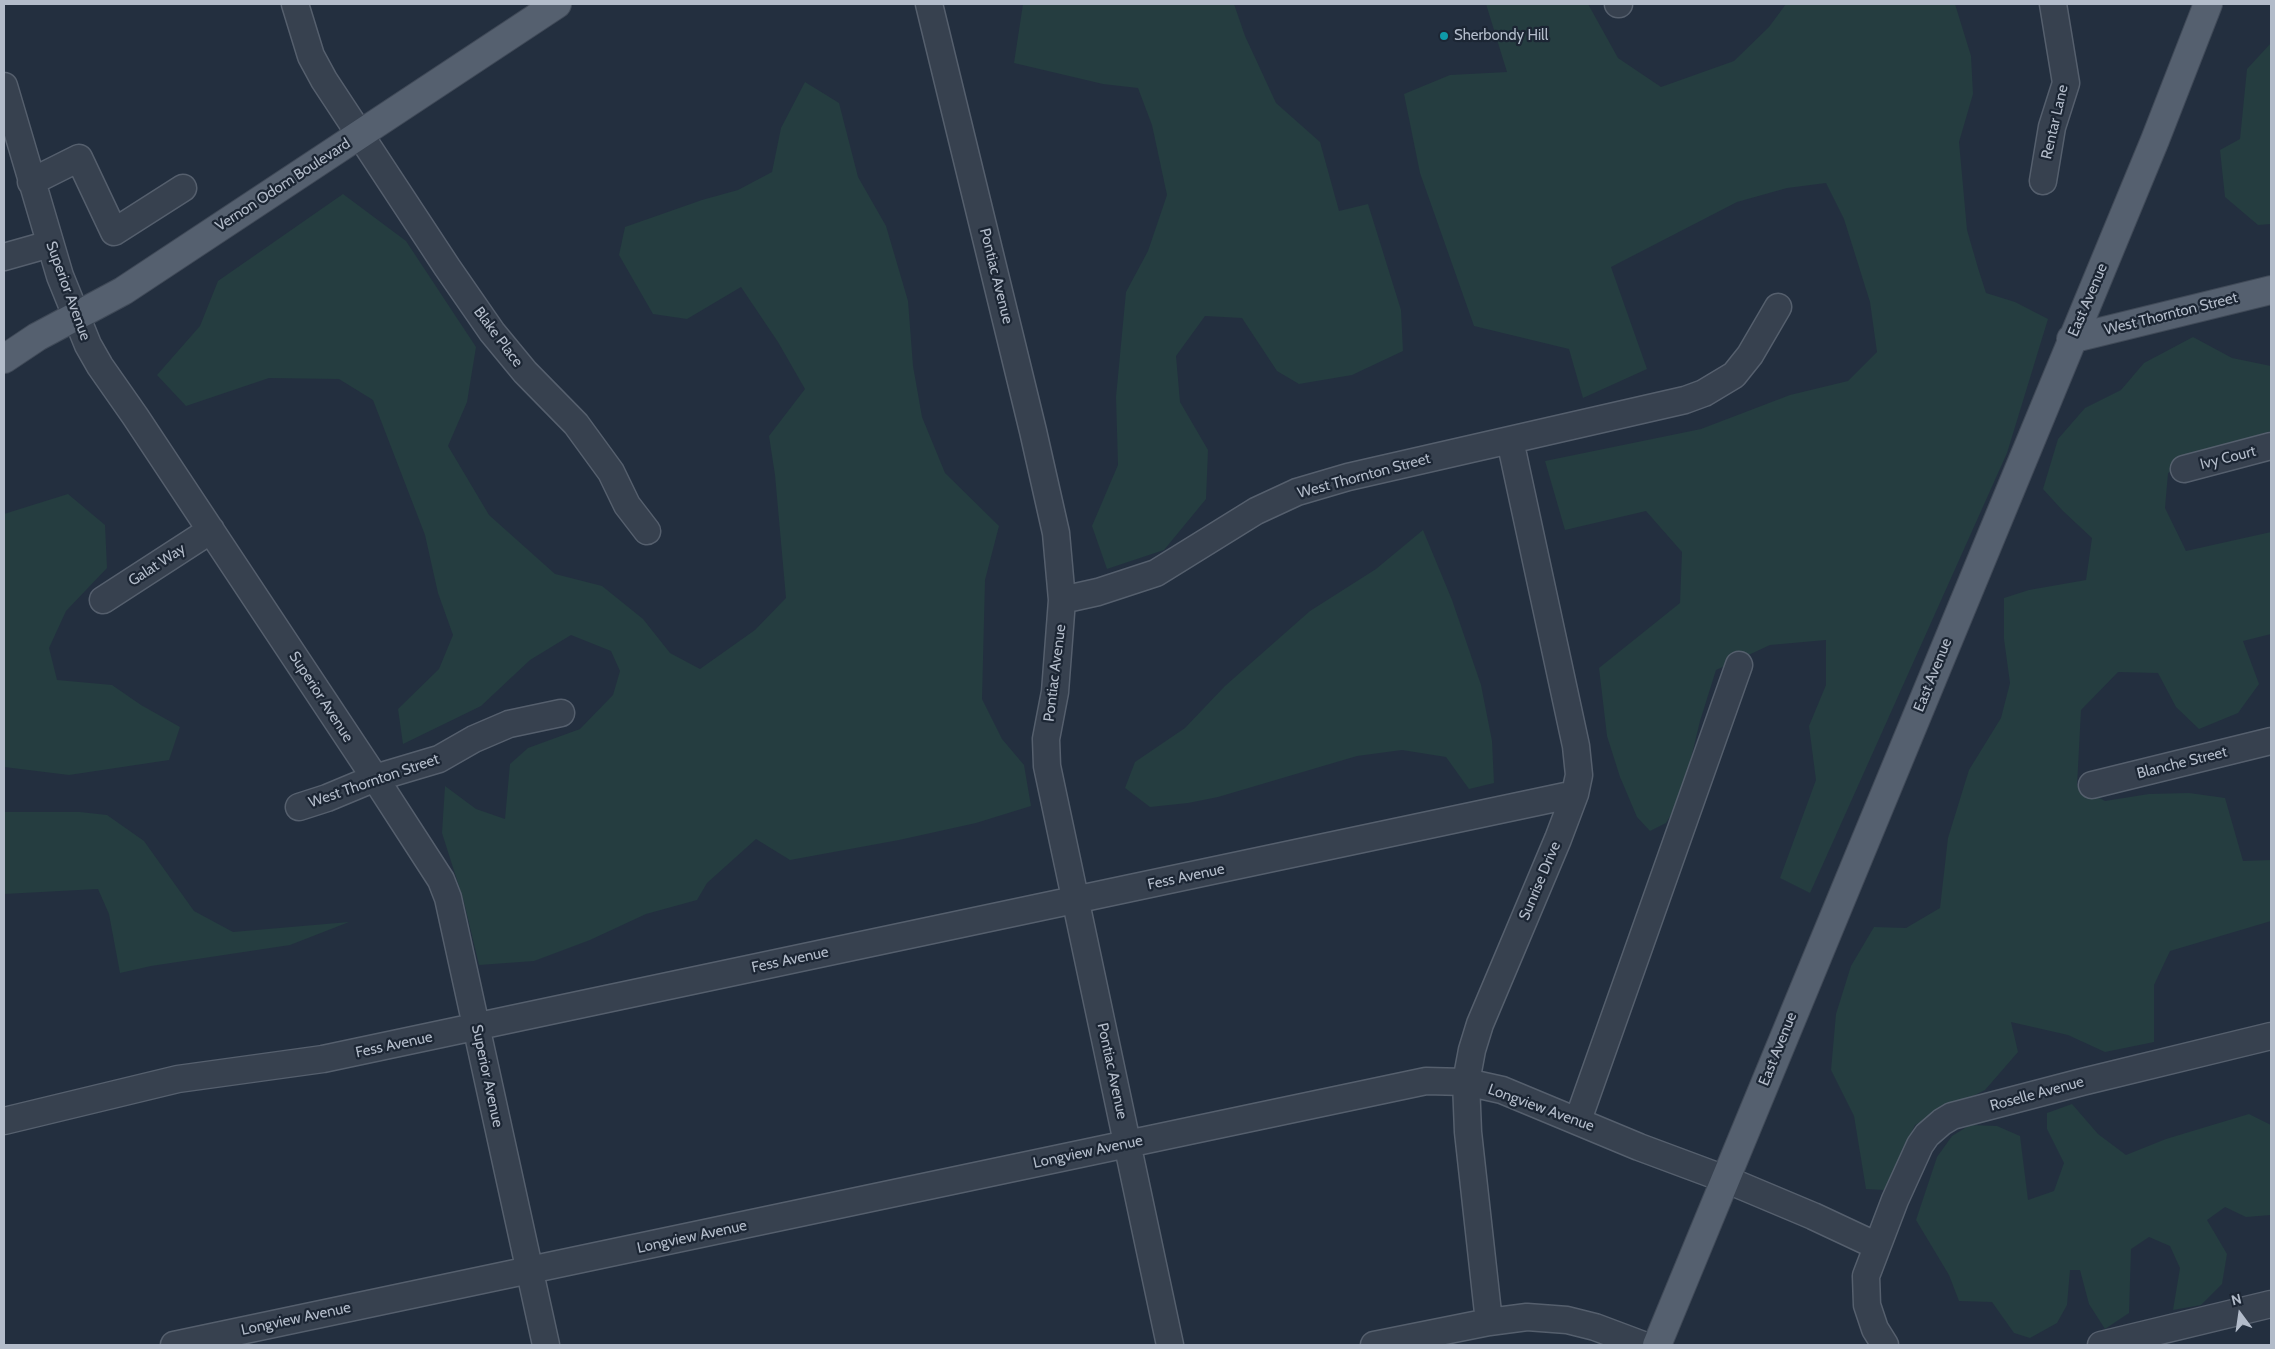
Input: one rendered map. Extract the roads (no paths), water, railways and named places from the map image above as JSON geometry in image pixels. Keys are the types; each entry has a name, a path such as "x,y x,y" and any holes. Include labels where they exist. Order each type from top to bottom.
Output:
{"main road":[{"name":"Vernon Odom Boulevard","path":"4,359 37,337 123,291 557,4"},
{"name":"East Avenue","path":"1657,1345 2071,339 2155,140 2208,4"},
{"name":"West Thornton Street","path":"2071,339 2271,290"}],"street":[{"name":"Blake Place","path":"295,4 310,56 330,91 492,332 524,372 576,424 611,472 627,505 647,531"},
{"name":"Pontiac Avenue","path":"930,4 1056,533 1062,600 1056,683 1046,739 1047,766 1170,1345"},
{"name":"Rentar Lane","path":"2043,181 2052,126 2066,83 2053,4"},
{"name":"Superior Avenue","path":"4,86 9,126 31,182 75,318 100,366 211,530 441,880 448,898 546,1345"},
{"path":"31,182 79,158 114,232 183,188"},
{"path":"4,257 50,244"},
{"name":"West Thornton Street","path":"1062,600 1098,592 1156,573 1256,511 1297,492 1348,477 1685,400 1704,393 1734,374 1750,355 1778,307"},
{"name":"Sunrise Drive","path":"1489,1322 1468,1132 1466,1082 1472,1050 1480,1024 1575,794 1579,774 1576,746 1510,440"},
{"name":"Ivy Court","path":"2184,469 2271,446"},
{"name":"Galat Way","path":"103,600 211,530"},
{"path":"1578,1120 1739,665"},
{"name":"West Thornton Street","path":"299,807 327,798 375,778 439,760 474,739 509,724 561,714"},
{"name":"Blanche Street","path":"2092,786 2271,741"},
{"name":"Fess Avenue","path":"4,1121 178,1079 323,1060 1575,794"},
{"name":"Roselle Avenue","path":"1877,1246 1920,1145 1927,1135 1947,1119 2082,1082 2271,1036"},
{"name":"Longview Avenue","path":"174,1345 1426,1081 1466,1082 1502,1090 1639,1147 1725,1179 1814,1216 1877,1246"},
{"path":"1877,1246 1866,1276 1867,1305 1875,1329 1885,1345"},
{"path":"2101,1345 2271,1304"},
{"path":"1374,1345 1489,1322 1526,1317 1567,1320 1595,1327 1643,1345"}],"place":[{"name":"Sherbondy Hill","path":"1444,36"}]}
